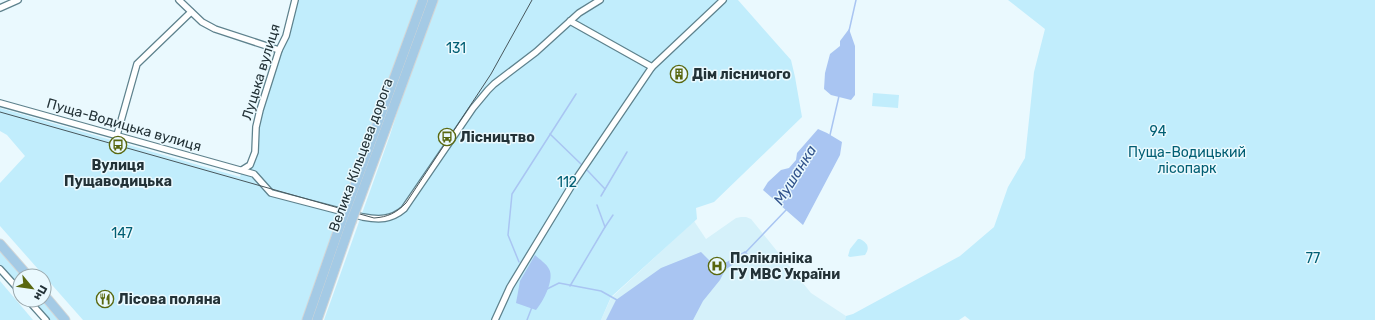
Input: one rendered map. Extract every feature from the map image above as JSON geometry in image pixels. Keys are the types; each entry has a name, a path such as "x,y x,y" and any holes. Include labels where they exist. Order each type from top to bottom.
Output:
{"main road":[{"name":"Велика Кільцева дорога","path":"317,320 347,221 422,0"},
{"name":"Велика Кільцева дорога","path":"355,197 433,0"},
{"name":"Велика Кільцева дорога","path":"307,320 347,221"},
{"path":"0,244 21,268"},
{"path":"52,305 65,320"}],"street":[{"path":"0,8 18,0"},
{"path":"179,0 202,22 215,29 279,50"},
{"name":"Луцька вулиця","path":"242,170 250,164 255,152 256,126 260,110 279,50 286,36 295,0"},
{"name":"Пуща-Водицька вулиця","path":"0,103 242,170 254,174 271,193 375,220 386,219 404,209 473,108 488,90 536,52 579,13 600,0"},
{"path":"495,320 510,287 572,186 652,67 723,0"},
{"path":"117,135 137,64 191,12"},
{"path":"570,21 652,67"},
{"path":"0,269 12,282"},
{"path":"35,308 46,320"}],"shaded area":[{"name":"Поліклініка ГУ МВС України","path":"741,217 751,219 811,293 846,316 845,320 601,320 611,298 694,221 706,239 736,218"}],"green space":[{"name":"147","path":"295,0 423,0 307,320 83,320 52,285 52,268 37,268 0,226 0,183 25,156 7,135 0,131 0,108 240,177 242,170 253,159 256,127"},
{"path":"437,0 738,0 791,60 802,117 714,202 696,208 697,219 611,297 601,320 324,320 390,135 411,69"},
{"name":"Пуща-Водицький лісопарк","path":"1008,0 1375,0 1375,320 970,320 965,316 959,320 845,320 846,316 853,314 960,256 994,227 1008,187 1025,158 1034,72 1045,29"},
{"path":"873,93 899,95 898,108 872,106"},
{"path":"858,239 866,244 868,248 867,252 865,255 848,256 850,249"},
{"path":"0,248 17,268 12,268 12,278 0,264"},
{"path":"0,281 12,295 12,308 23,308 33,320 0,320"},
{"path":"39,308 51,308 62,320 50,320"}],"water":[{"path":"849,29 855,46 855,95 851,100 831,95 824,89 825,73 830,54 840,46 840,41"},
{"path":"818,129 842,142 840,155 803,225 763,190 768,182 781,170 789,168 796,160 797,153"},
{"path":"745,251 748,254 725,270 720,280 703,301 693,320 606,320 616,300 661,268 701,252 713,264 725,263"},
{"path":"535,255 547,265 550,273 547,290 542,302 536,310 516,303 520,281"}],"waterway":[{"name":"Мушанка","path":"849,31 856,0"},
{"path":"519,262 508,235 512,194 576,94"},
{"name":"Мушанка","path":"830,135 839,96"},
{"path":"550,134 582,165"},
{"path":"601,196 627,152"},
{"path":"587,170 605,189"},
{"path":"570,286 605,227 597,205"},
{"name":"Мушанка","path":"745,253 787,209"},
{"path":"605,227 613,215"},
{"name":"Мушанка","path":"547,289 559,283 601,291 617,300"},
{"name":"Мушанка","path":"527,320 532,307"}],"tram line":[{"path":"0,112 374,218 384,217 395,212 406,203 491,74 532,0"}],"place":[{"name":"Дім лісничого","path":"679,74"},
{"name":"Лісництво","path":"447,137"},
{"name":"Вулиця Пущаводицька","path":"118,145"},
{"name":"Поліклініка ГУ МВС України","path":"717,266"},
{"name":"Лісова поляна","path":"105,299"}],"park label":[{"name":"131","path":"456,48"},
{"name":"94","path":"1158,131"},
{"name":"112","path":"567,182"},
{"name":"77","path":"1313,258"}]}
